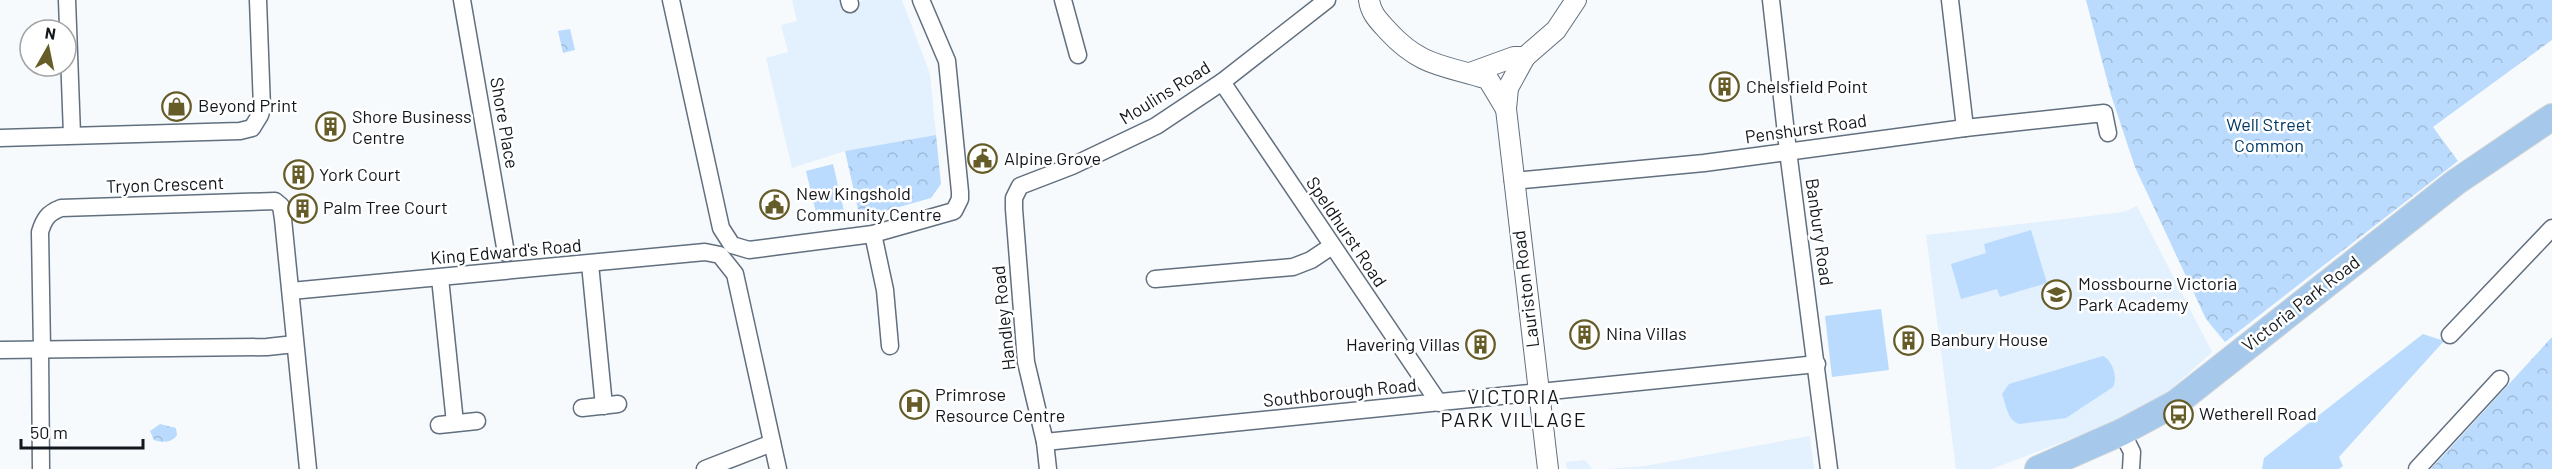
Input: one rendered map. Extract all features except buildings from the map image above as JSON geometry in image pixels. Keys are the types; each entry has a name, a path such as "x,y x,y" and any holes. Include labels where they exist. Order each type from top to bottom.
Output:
{"main road":[{"name":"Victoria Park Road","path":"2038,469 2122,432 2176,403 2456,182 2552,117"}],"street":[{"path":"67,0 72,135"},
{"path":"0,138 240,131 254,126 262,108 258,0"},
{"name":"Shore Place","path":"462,0 506,253"},
{"path":"670,0 721,228 735,274 778,469"},
{"name":"King Edward's Road","path":"291,291 755,249 873,234 954,211 960,199 960,192 947,61 921,0"},
{"path":"1063,0 1078,55"},
{"name":"Moulins Road","path":"1014,198 1020,186 1091,157 1155,126 1222,82 1327,0"},
{"name":"Lauriston Road","path":"1369,0 1371,10 1377,19 1404,49 1425,61 1488,79 1506,109"},
{"path":"1470,73 1514,57 1525,57 1556,30 1576,0"},
{"name":"Banbury Road","path":"1771,0 1829,469"},
{"path":"1950,0 1965,128"},
{"name":"Lauriston Road","path":"1525,57 1508,88 1506,109 1548,469"},
{"name":"Speldhurst Road","path":"1222,82 1439,403"},
{"name":"Penshurst Road","path":"1513,181 1704,163 1965,128 2103,113 2108,133"},
{"name":"Handley Road","path":"1014,198 1026,362 1045,442 1048,469"},
{"name":"Tryon Crescent","path":"41,350 40,232 43,220 50,212 61,208 275,201 282,210 308,469"},
{"path":"2451,334 2552,228"},
{"path":"873,234 885,290 891,346"},
{"path":"1155,279 1293,267 1311,260 1332,246"},
{"path":"582,408 611,405 590,264"},
{"path":"440,278 447,424 477,421"},
{"path":"0,350 267,347 295,344"},
{"path":"41,350 41,469"},
{"name":"Southborough Road","path":"1045,442 1817,364"},
{"path":"2417,469 2500,379"},
{"path":"2122,432 2132,452 2131,469"},
{"path":"705,469 772,443"}],"shaded area":[{"path":"792,0 842,0 850,4 864,0 902,0 930,74 936,135 845,151 792,168 766,58 788,52 781,25 797,21"},
{"name":"Mossbourne Victoria Park Academy","path":"2137,206 2212,352 2167,393 2136,411 2097,429 1992,469 1956,469 1926,235 2124,212"},
{"path":"1810,436 1814,469 1605,469 1645,466"},
{"path":"1585,460 1592,469 1567,469 1566,462"}],"green space":[{"name":"Well Street Common","path":"2086,0 2552,0 2552,40 2433,127 2458,161 2225,342 2206,319 2135,167 2111,95"},
{"path":"570,29 575,50 563,53 558,31"},
{"path":"936,135 941,184 931,198 860,218 845,151"},
{"path":"833,164 844,211 817,217 806,171"},
{"path":"2031,230 2047,283 2000,297 1997,289 1961,299 1951,264 1986,253 1984,244"},
{"path":"1881,309 1889,370 1832,377 1825,316"},
{"path":"2423,334 2444,341 2339,457 2343,466 2339,469 2262,469 2264,458"},
{"path":"2552,337 2552,469 2431,469"},
{"path":"2103,356 2107,358 2114,370 2113,387 2066,418 2019,424 2009,415 2002,394 2009,384"},
{"path":"160,424 176,428 177,435 167,442 154,440 150,431"}],"place":[{"name":"Chelsfield Point","path":"1725,87"},
{"name":"Beyond Print","path":"177,106"},
{"name":"Shore Business Centre","path":"331,127"},
{"name":"Alpine Grove","path":"983,159"},
{"name":"York Court","path":"298,175"},
{"name":"New Kingshold Community Centre","path":"775,204"},
{"name":"Palm Tree Court","path":"302,208"},
{"name":"Mossbourne Victoria Park Academy","path":"2057,294"},
{"name":"Nina Villas","path":"1585,334"},
{"name":"Banbury House","path":"1909,340"},
{"name":"Havering Villas","path":"1481,345"},
{"name":"Primrose Resource Centre","path":"914,405"},
{"name":"Wetherell Road","path":"2178,414"}],"district":[{"name":"VICTORIA PARK VILLAGE","path":"1514,408"}]}
